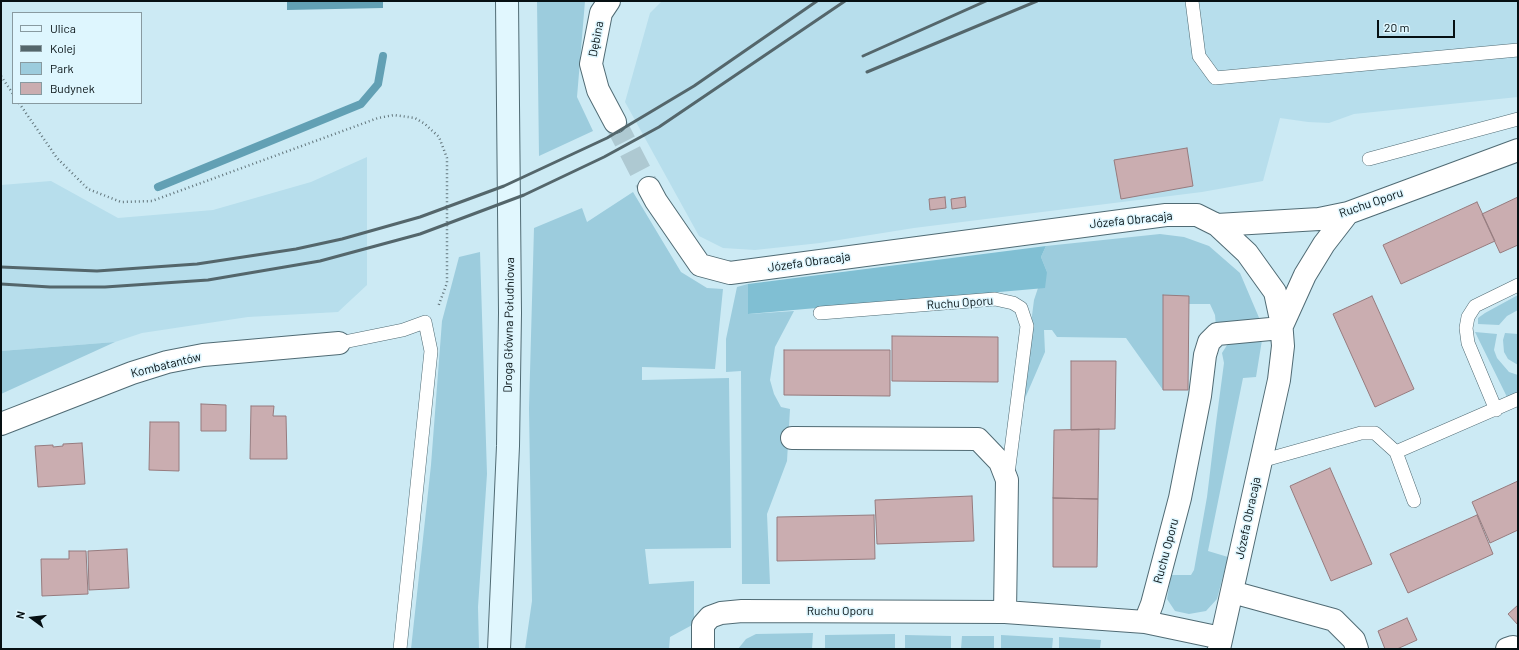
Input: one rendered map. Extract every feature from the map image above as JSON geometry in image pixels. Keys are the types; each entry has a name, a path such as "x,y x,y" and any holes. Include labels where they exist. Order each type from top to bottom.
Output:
{"main road":[{"name":"Droga Główna Południowa","path":"499,649 508,446 510,313 507,1"}],"street":[{"name":"Dębina","path":"609,1 601,13 591,64 598,90 614,122"},
{"name":"Ruchu Oporu","path":"1217,225 1319,219 1348,213 1518,150"},
{"name":"Józefa Obracaja","path":"649,188 656,201 700,265 730,273 1166,215 1197,216 1217,225 1247,253 1275,292 1283,346 1279,380 1220,644"},
{"path":"1281,328 1305,275 1324,244 1348,213"},
{"name":"Ruchu Oporu","path":"1145,622 1152,604 1180,498 1200,396 1205,355 1209,342 1217,334 1281,328"},
{"name":"Kombatantów","path":"1,424 132,373 167,362 203,355 339,343"},
{"name":"Ruchu Oporu","path":"792,438 978,438 1000,462 1007,480 1005,612"},
{"path":"1232,592 1334,620 1354,640 1357,649"},
{"name":"Ruchu Oporu","path":"703,649 703,626 710,617 721,613 742,611 1005,612 1145,622 1220,644"},
{"path":"1506,649 1513,647 1518,649"}],"lane":[{"path":"1192,1 1199,56 1215,78 1518,50"},
{"path":"1369,159 1518,119"},
{"path":"1496,410 1468,342 1466,328 1468,317 1475,306 1518,285"},
{"name":"Ruchu Oporu","path":"820,313 995,299 1013,303 1021,308 1027,326 1007,480"},
{"path":"339,343 403,330 425,322 431,351 400,649"},
{"path":"1396,452 1496,410 1518,399"},
{"path":"1261,461 1361,433 1376,433 1385,439 1396,452 1414,501"}],"path":[{"path":"1,76 12,92"},
{"path":"20,104 58,158 88,189 121,202 152,201 378,118 394,115 415,118 425,124 439,137 447,158 447,283 440,304 425,322"}],"shaded area":[{"path":"287,1 383,1 383,8 287,10"},
{"path":"662,1 1518,1 1518,97 1354,114 1329,123 1280,118 1263,181 1202,192 914,228 820,243 755,250 723,248 699,236 625,102 650,13"},
{"path":"367,157 367,285 338,312 248,317 142,333 115,342 1,351 1,185 51,181 118,218 213,210 311,182"},
{"path":"1046,246 1041,257 1047,272 1045,288 748,314 748,284"}],"green space":[{"path":"537,1 585,1 577,97 593,131 539,156"},
{"path":"633,192 681,272 707,288 723,289 715,369 642,367 642,380 729,378 731,548 645,549 649,584 694,581 694,624 670,637 669,649 525,649 532,601 529,408 534,228 582,208 587,222"},
{"path":"1160,234 1184,237 1209,246 1240,273 1260,320 1216,327 1215,315 1210,304 1188,304 1188,296 1163,296 1163,390 1126,338 1057,337 1052,330 1044,330 1045,352 1020,410 1034,300 1040,282 1047,272 1041,257 1046,246"},
{"path":"480,252 487,474 478,607 479,649 411,649 431,465 442,321 459,257"},
{"path":"748,284 749,314 794,311 775,347 770,380 774,394 781,407 790,409 787,461 767,514 770,584 742,584 741,371 726,372 726,339 737,287"},
{"path":"1518,295 1518,310 1507,316 1499,325 1478,324 1478,318"},
{"path":"1475,332 1497,334 1494,350 1497,358 1509,372 1518,375 1518,392 1507,397"},
{"path":"1505,333 1518,334 1518,365 1508,359 1504,352 1503,340"},
{"path":"1262,340 1256,377 1243,378 1208,551 1228,557 1217,599 1206,611 1189,614 1175,611 1167,599 1171,575 1191,575 1194,570 1207,497 1224,363 1222,353 1227,345 1232,342"},
{"path":"115,342 1,394 1,351"},
{"path":"813,633 812,649 738,649 746,639 756,634"},
{"path":"895,634 895,649 825,649 825,635"},
{"path":"905,635 951,636 951,649 905,649"},
{"path":"1001,635 1053,638 1052,649 1001,649"},
{"path":"962,636 994,636 994,649 961,649"},
{"path":"1059,637 1101,640 1100,649 1059,649"}],"building":[{"path":"1187,148 1193,186 1121,199 1114,160"},
{"path":"945,197 946,208 930,210 929,199"},
{"path":"965,197 966,207 952,209 951,199"},
{"path":"1518,197 1518,245 1500,253 1482,214"},
{"path":"1477,202 1495,241 1401,284 1383,245"},
{"path":"1163,295 1189,296 1188,390 1163,390"},
{"path":"1372,296 1414,389 1375,407 1333,314"},
{"path":"892,336 998,337 998,382 892,381"},
{"path":"784,350 890,350 890,396 784,395"},
{"path":"1071,361 1116,361 1115,429 1071,430"},
{"path":"201,404 226,405 226,431 201,431"},
{"path":"251,406 274,406 273,416 286,416 287,459 250,459"},
{"path":"150,422 179,422 179,471 149,470"},
{"path":"1099,429 1098,499 1053,498 1054,430"},
{"path":"82,443 85,484 38,487 35,446 53,445 53,447 63,446 63,444"},
{"path":"1330,468 1372,564 1331,581 1290,486"},
{"path":"1518,481 1518,530 1490,543 1472,502"},
{"path":"972,496 974,541 877,544 875,500"},
{"path":"1053,498 1098,499 1097,567 1053,567"},
{"path":"874,515 875,559 777,561 777,517"},
{"path":"1477,515 1493,554 1408,593 1390,554"},
{"path":"127,549 129,588 89,590 88,551"},
{"path":"69,551 86,551 88,594 42,596 41,559 69,559"},
{"path":"1518,605 1518,625 1508,614"},
{"path":"1407,618 1417,640 1397,649 1385,649 1378,631"}],"waterway":[{"path":"158,187 361,104 378,84 383,56"}],"tunnel":[{"path":"615,122 649,188"}],"railway":[{"path":"1,267 97,271 197,264 296,249 342,239 420,217 504,186 607,138 694,86 817,1"},
{"path":"1,284 50,287 105,287 208,280 320,261 420,234 524,195 604,157 659,127 845,1"},
{"path":"863,56 986,1"},
{"path":"867,72 1037,1"}]}
